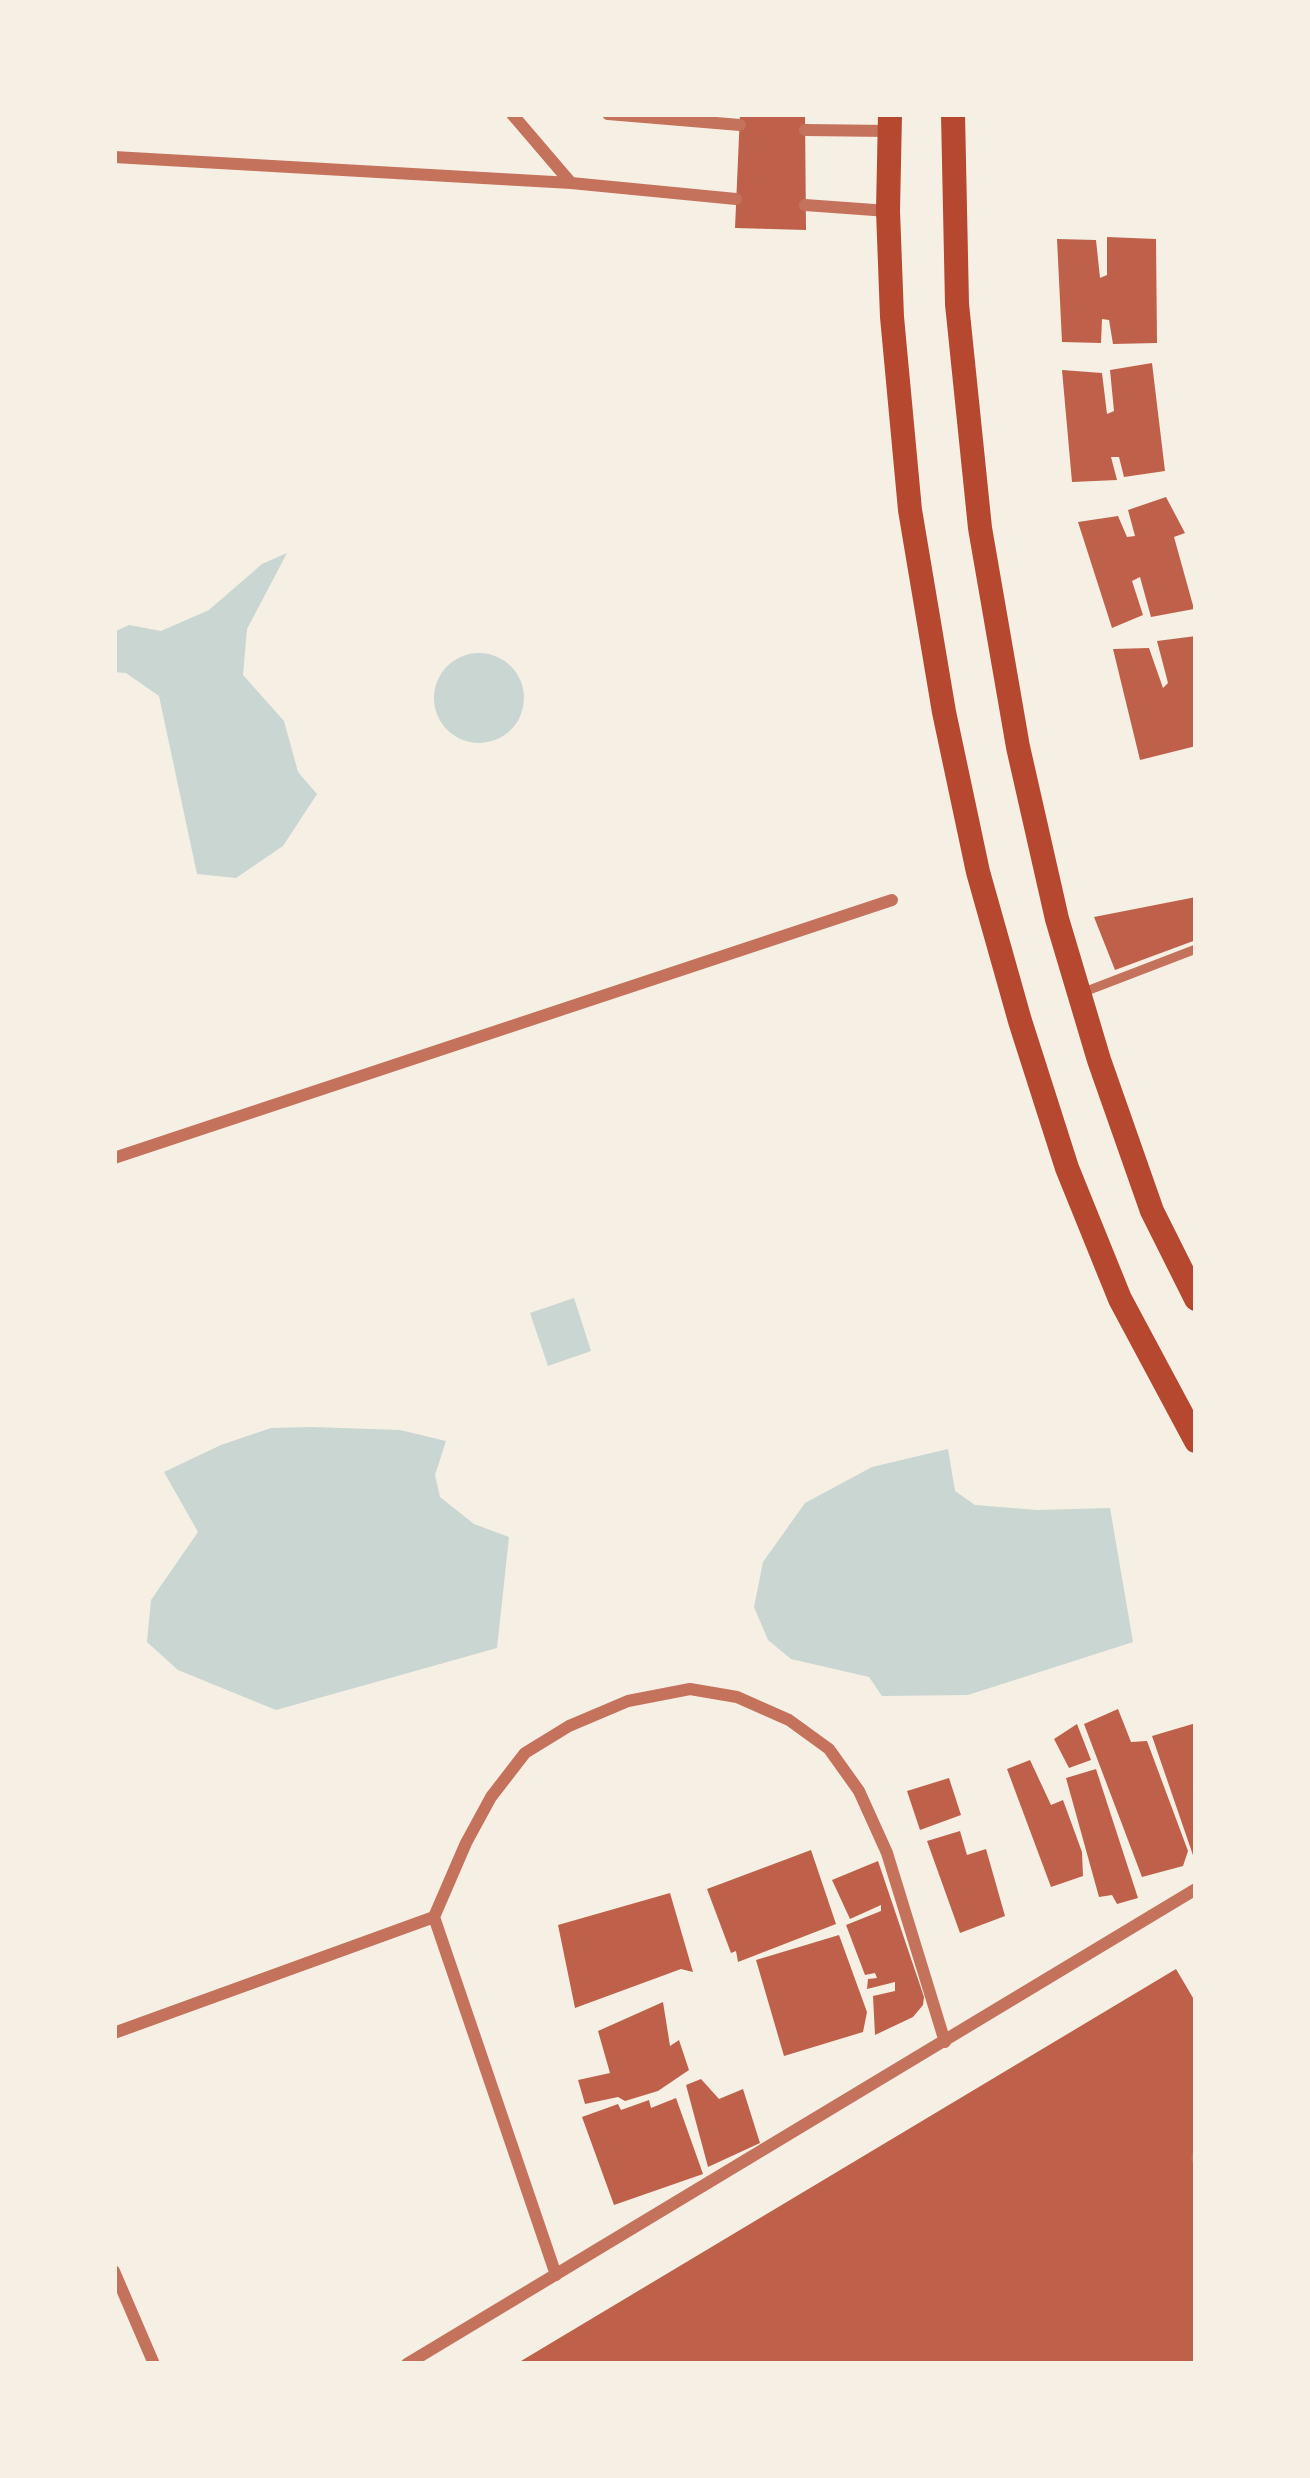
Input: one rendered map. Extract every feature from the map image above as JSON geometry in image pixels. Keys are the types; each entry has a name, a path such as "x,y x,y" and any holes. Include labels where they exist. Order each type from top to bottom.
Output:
{"main road":[{"path":"953,114 957,304 980,528 1018,747 1057,919 1099,1060 1152,1211 1196,1299"},
{"path":"890,122 892,317 910,510 944,712 978,872 1067,1168 1120,1299 1196,1441"}],"street":[{"path":"512,114 571,183"},
{"path":"608,114 740,125"},
{"path":"806,130 890,122"},
{"path":"114,157 571,183 736,199"},
{"path":"805,205 888,211"},
{"path":"114,1158 892,900"},
{"path":"556,2276 434,1917 491,1797 525,1753 569,1726 628,1701 690,1689 737,1696 789,1720 829,1749 859,1791 887,1853 945,2042"},
{"path":"407,2364 1196,1889"},
{"path":"114,2033 434,1917"},
{"path":"114,2271 154,2364"}],"lane":[{"path":"1079,994 1196,949"}],"shaded area":[{"path":"287,553 247,629 243,675 284,721 298,772 317,794 283,846 236,878 197,874 159,696 126,673 114,672 114,632 129,625 161,631 209,610 262,564"},
{"path":"479,653 496,656 511,666 521,681 521,715 511,730 496,740 479,743 462,740 447,730 437,715 434,698 437,681 447,666 462,656"},
{"path":"574,1298 591,1351 548,1366 530,1313"},
{"path":"271,1428 400,1430 446,1441 435,1475 440,1497 474,1524 509,1537 497,1648 276,1710 178,1670 147,1642 151,1600 198,1532 164,1472"},
{"path":"948,1449 955,1491 975,1505 1037,1510 1110,1508 1133,1642 968,1695 882,1696 869,1677 791,1659 768,1640 754,1607 763,1562 805,1503 872,1467"}],"building":[{"path":"740,114 805,114 806,230 735,228"},
{"path":"1107,237 1156,239 1157,343 1113,344 1109,320 1102,319 1101,343 1062,342 1057,239 1096,240 1100,278 1107,275"},
{"path":"1152,363 1165,471 1124,477 1119,457 1111,457 1117,480 1072,482 1062,370 1102,373 1107,414 1114,411 1110,370"},
{"path":"1166,497 1185,533 1174,537 1194,609 1151,617 1140,577 1132,581 1143,615 1112,628 1078,522 1118,516 1127,537 1135,536 1128,510"},
{"path":"1196,636 1196,746 1140,760 1113,649 1149,648 1163,688 1168,683 1157,641"},
{"path":"1196,897 1196,940 1115,970 1094,917"},
{"path":"1118,1709 1131,1742 1147,1741 1188,1851 1183,1866 1142,1877 1084,1724"},
{"path":"1196,1723 1196,1861 1195,1861 1152,1736"},
{"path":"1077,1724 1091,1760 1069,1768 1054,1739"},
{"path":"1030,1760 1051,1805 1063,1800 1082,1852 1083,1876 1051,1887 1007,1769"},
{"path":"1096,1769 1138,1898 1117,1904 1112,1895 1099,1897 1066,1778"},
{"path":"949,1778 961,1815 920,1830 907,1791"},
{"path":"960,1831 967,1855 986,1849 1005,1916 960,1933 927,1841"},
{"path":"811,1850 836,1924 738,1962 707,1889"},
{"path":"878,1861 924,1997 913,2017 875,2035 873,1996 895,1991 895,1982 867,1989 868,1979 877,1978 875,1973 865,1975 846,1925 881,1911 881,1905 850,1919 832,1880"},
{"path":"670,1893 693,1972 681,1969 575,2008 558,1925"},
{"path":"839,1935 867,2012 863,2032 784,2056 756,1960"},
{"path":"1176,1969 1196,2003 1196,2364 516,2364"},
{"path":"663,2002 670,2046 679,2040 689,2070 658,2091 625,2101 618,2097 585,2104 578,2080 610,2073 598,2031"},
{"path":"701,2079 719,2099 743,2089 760,2143 708,2167 686,2085"},
{"path":"676,2098 703,2174 614,2205 582,2117 618,2104 621,2110 649,2100 651,2108"}]}
